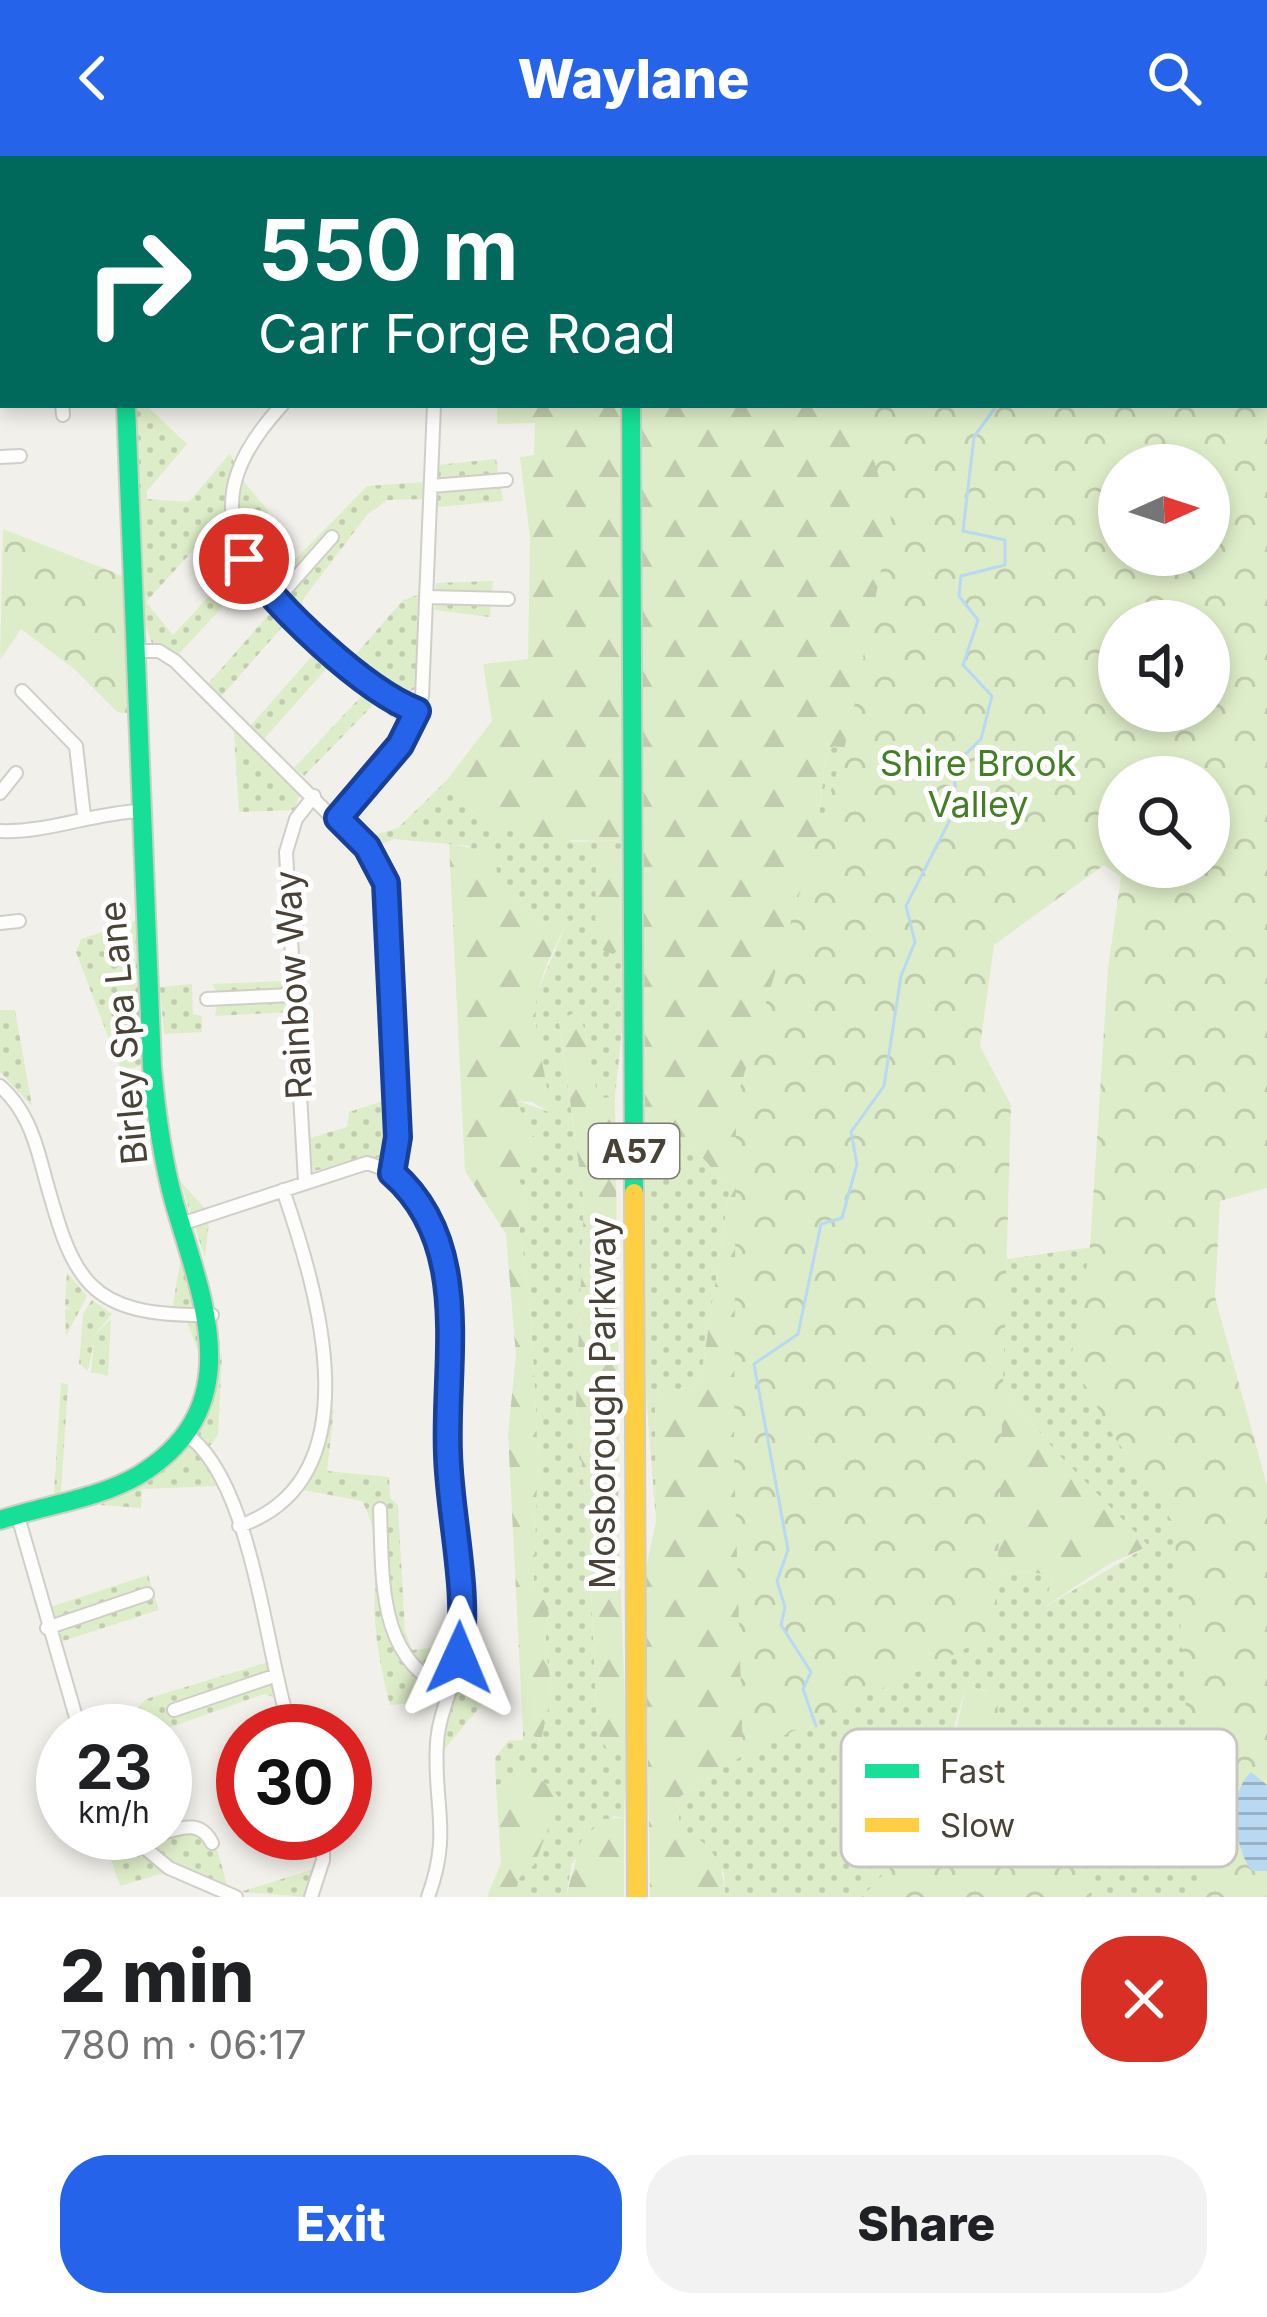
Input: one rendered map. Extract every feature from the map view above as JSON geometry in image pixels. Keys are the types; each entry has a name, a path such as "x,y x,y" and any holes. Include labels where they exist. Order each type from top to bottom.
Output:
{"main road":[{"name":"Birley Spa Lane","path":"9,1517 123,1486 157,1462 183,1432 207,1377 213,1315 181,1224 159,1122 140,811 126,408"},
{"name":"Mosborough Parkway","path":"631,408 637,1897"}],"street":[{"path":"279,408 245,448 232,496 238,544 277,599 386,695 417,711"},
{"path":"338,818 400,745 417,711 428,597 434,408"},
{"path":"0,457 20,456"},
{"path":"431,486 506,480"},
{"path":"277,599 332,537"},
{"path":"428,597 508,599"},
{"path":"134,651 159,652 175,661 338,818 377,862 387,895 398,1137 392,1173"},
{"path":"22,692 76,746 84,815"},
{"path":"0,793 16,773"},
{"name":"Rainbow Way","path":"305,1181 287,848 296,819 314,796"},
{"path":"0,831 37,831 84,815 140,811"},
{"path":"0,923 19,921"},
{"path":"207,999 292,995"},
{"path":"0,1085 31,1129 60,1233 88,1283 127,1310 213,1315"},
{"path":"181,1224 358,1163 392,1173 423,1216 444,1270 452,1312 448,1455 462,1620 437,1747 444,1834 428,1897"},
{"path":"238,1526 278,1508 295,1491 321,1417 322,1318 283,1190"},
{"path":"183,1432 216,1463 265,1615 283,1704"},
{"path":"380,1509 386,1598 398,1648 416,1672 450,1690"},
{"path":"9,1517 71,1704"},
{"path":"47,1628 147,1594"},
{"path":"192,1704 274,1676"},
{"path":"192,1829 200,1828 212,1844"},
{"path":"158,1860 236,1897"},
{"path":"311,1897 322,1860"}],"green space":[{"path":"136,408 149,408 187,444 147,491 147,499 189,502 230,453 241,478 269,512 247,537 196,547 146,602 173,635 244,559 249,578 178,655 153,646 145,624"},
{"path":"497,408 620,408 623,840 565,840 504,829 468,808 446,781 492,721 483,664 528,659 530,538 520,457 534,455 535,423 497,424"},
{"path":"641,408 897,408 928,503 872,758 834,746 826,753 819,815 858,818 989,1372 1056,1452 1149,1546 1111,1563 1043,1608 1053,1577 1029,1571 947,1581 743,1755 678,1798 679,1828 714,1854 725,1897 650,1897 645,1573 656,1521 655,1395 700,1384 729,1193 694,1151 645,1127"},
{"name":"Shire Brook Valley","path":"859,408 1267,408 1267,1188 1220,1201 1215,1297 1267,1485 1267,1897 1198,1897 1196,1867 1237,1867 1237,1729 1187,1729 1174,1524 1109,1429 1071,1359 1090,1247 1108,968 1119,888 1230,888 1230,756 1098,756 1098,869 994,945 980,1046 1011,1105 996,1634 743,1755 734,1458 736,1101 849,732 891,519"},
{"path":"946,408 1098,458 1098,576 1119,576 1119,600 1098,600 1098,732 1125,732 1131,756 944,660 992,1246 1007,1259 1100,1246 1177,1378 1267,1897 1008,1897 1005,1867 1237,1867 1237,1729 992,1729 988,1691 966,1686 954,1729 841,1729 841,1867 983,1867 990,1897 725,1897 724,1873 679,1828 678,1798 743,1755 947,1581 1029,1571 1053,1576 1045,1607 1148,1546 1056,1452 989,1372 819,816 826,753 834,746 872,758"},
{"path":"496,459 503,501 438,507 437,465"},
{"path":"425,482 426,499 387,500 367,515 304,598 299,612 266,581 278,577 367,486"},
{"path":"3,529 123,576 127,713 117,712 74,669 21,629 0,660"},
{"path":"493,581 490,617 435,610 436,583"},
{"path":"423,593 416,688 402,697 351,660 403,600"},
{"path":"277,605 291,617 221,697 207,685"},
{"path":"296,621 336,658 264,739 250,726 312,656 287,632"},
{"path":"369,688 399,709 403,727 375,703 304,776 294,768"},
{"path":"238,726 300,791 295,810 239,812 234,732"},
{"path":"446,781 472,812 575,842 623,840 621,852 606,852 595,935 623,946 624,1010 615,1097 598,1099 580,1011 559,1021 584,1203 576,1405 589,1537 597,1732 627,1754 624,1818 614,1816 572,1863 566,1897 515,1897 523,1772 496,1786 495,1758 508,1741 523,1740 523,1730 540,1740 552,1691 545,1647 549,1603 533,1593 538,1458 530,1297 519,1226 528,1199 516,1174 515,1100 549,1112 534,1043 533,1002 568,920 538,922 518,896 502,898 469,846 394,839 377,846 370,836 398,828"},
{"path":"449,844 493,852 502,897 518,896 538,922 569,919 537,997 537,1034 551,1113 532,1102 516,1101 540,1148 516,1174 528,1199 519,1226 530,1297 538,1458 533,1593 549,1603 545,1647 552,1691 541,1740 523,1730 508,1433 516,1356 506,1234 465,1171"},
{"path":"621,852 623,946 613,954 604,951 595,935 596,856"},
{"path":"136,921 144,1065 121,1071 76,952 81,939"},
{"path":"286,981 290,1012 215,1016 219,995 212,984"},
{"path":"192,984 193,1014 202,1016 202,1032 164,1034 160,987"},
{"path":"0,1010 15,1010 32,1106 0,1072"},
{"path":"580,1010 598,1098 615,1097 619,1424 605,1422 606,1469 618,1517 627,1754 607,1749 597,1732 589,1537 576,1405 584,1203 559,1020"},
{"path":"392,1098 390,1155 313,1171 307,1139 347,1127 349,1112"},
{"path":"645,1127 694,1151 729,1193 700,1384 655,1395 656,1521 646,1394"},
{"path":"180,1181 210,1214 205,1258"},
{"path":"182,1252 206,1330 201,1359 185,1316 171,1315"},
{"path":"67,1272 87,1296 66,1336 65,1309 72,1308 65,1307"},
{"path":"92,1300 112,1314 93,1337 111,1319 108,1376 91,1372 94,1340 88,1371 79,1364 83,1314"},
{"path":"222,1353 218,1435 207,1450 220,1486 142,1489 141,1508 100,1505 138,1483 196,1425"},
{"path":"61,1383 68,1384 61,1493 54,1493"},
{"path":"334,1409 327,1471 389,1477 390,1498 398,1505 405,1631 412,1650 477,1643 483,1703 443,1751 449,1706 433,1701 390,1705 376,1632 375,1545 362,1501 303,1490 316,1461 326,1410"},
{"path":"605,1421 619,1424 618,1517 606,1470"},
{"path":"148,1575 159,1610 57,1643 47,1608"},
{"path":"268,1662 274,1697 264,1694 236,1704 216,1704 216,1711 192,1720 192,1704 141,1704"},
{"path":"966,1686 998,1694 997,1729 956,1729"},
{"path":"523,1772 550,1785 560,1799 534,1865 519,1878 515,1897 487,1897 501,1863 496,1786"},
{"path":"624,1818 624,1897 566,1897 581,1841 603,1819"},
{"path":"192,1833 216,1848 228,1888 178,1869 120,1886 111,1860 192,1860"},
{"path":"890,1867 1083,1867 1093,1897 862,1897"},
{"path":"317,1868 307,1897 240,1892"}],"water":[{"path":"1251,1772 1267,1785 1267,1871 1252,1871 1237,1835 1237,1800"}],"waterway":[{"path":"816,1726 803,1689 811,1672 781,1625 785,1607 777,1581 788,1550 754,1364 798,1334 821,1224 842,1218 857,1164 851,1132 884,1086 901,976 915,942 906,906 956,808 954,765 981,739 992,696 963,665 978,620 959,596 961,576 1005,565 1005,540 963,531 974,437 995,408"}],"traffic: fast":[{"path":"0,1520 89,1496 139,1475 174,1447 196,1417 207,1383 205,1312 166,1169 152,1067 126,408"},
{"path":"631,408 634,1193"}],"traffic: slow":[{"path":"634,1193 637,1897"}],"route":[{"path":"244,559 263,585 350,665 386,695 417,711 400,745 338,818 367,847 386,883 398,1137 392,1173 423,1216 449,1292 454,1354 448,1455 462,1620 459,1658"}]}
